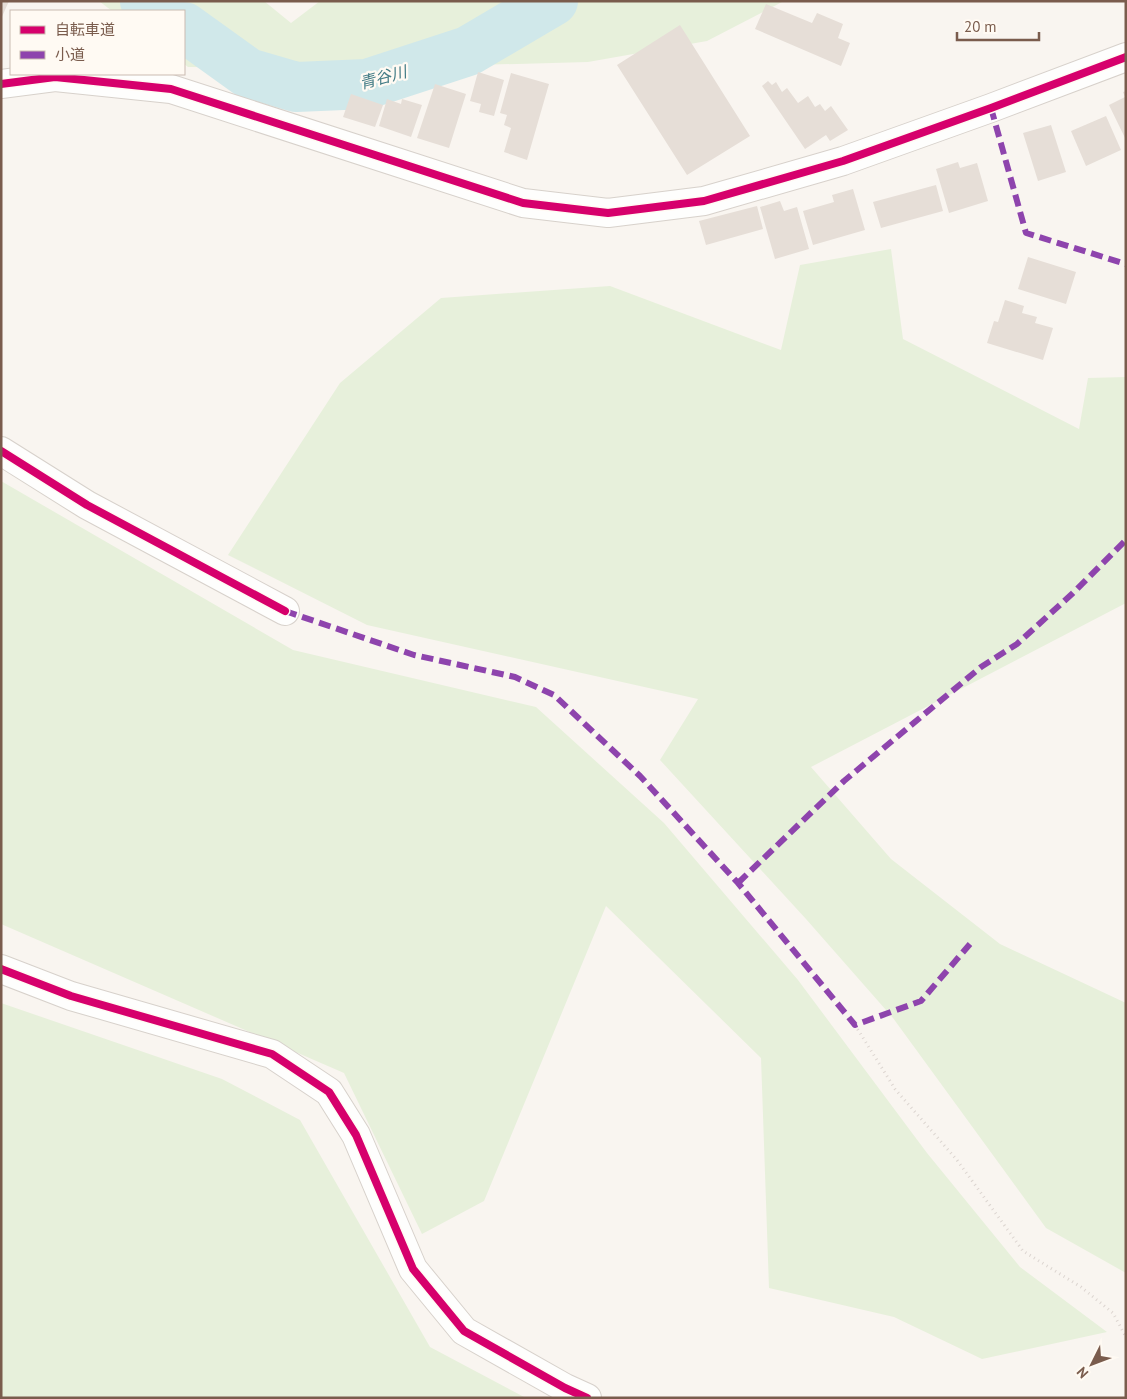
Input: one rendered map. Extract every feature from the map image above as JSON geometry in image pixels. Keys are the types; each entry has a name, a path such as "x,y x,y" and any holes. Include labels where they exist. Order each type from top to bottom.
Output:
{"street":[{"path":"1,84 55,76 171,89 523,203 608,213 704,201 843,161 1126,57"},
{"path":"1,450 87,505 285,611"},
{"path":"1,969 71,996 272,1054 329,1092 356,1135 413,1269 464,1331 565,1388 587,1398"}],"path":[{"path":"855,1025 895,1089 958,1160 1023,1251 1081,1287 1113,1313 1126,1337"}],"green space":[{"path":"99,1 264,1 291,23 320,1 784,1 707,41 588,62 367,68 188,67 185,65 185,10 111,10"},
{"path":"891,249 903,339 1079,429 1088,378 1126,377 1126,603 811,767 891,859 1000,944 1126,1003 1126,1273 1046,1228 893,1018 806,919 660,760 698,699 367,625 228,555 340,383 441,298 610,286 781,350 800,265"},
{"path":"1,481 293,650 536,707 664,823 798,980 927,1153 1020,1267 1107,1332 982,1359 894,1317 769,1288 761,1058 606,906 484,1201 422,1234 344,1073 1,924"},
{"path":"1,1003 222,1079 300,1120 430,1347 526,1398 1,1398"}],"building":[{"path":"1,1 9,1 1,19"},
{"path":"766,4 812,23 817,13 843,24 838,38 850,43 841,66 755,29"},
{"path":"680,25 750,136 687,175 617,65"},
{"path":"478,72 504,80 494,116 479,112 481,104 470,101"},
{"path":"511,73 549,84 527,160 504,152 511,128 504,125 507,115 500,113"},
{"path":"768,81 772,85 776,82 782,92 787,88 798,103 808,96 815,107 820,104 825,111 831,106 848,130 830,141 826,135 805,149 762,86"},
{"path":"435,84 466,94 449,148 417,138"},
{"path":"1126,91 1126,140 1109,105 1125,97 1123,92"},
{"path":"351,94 383,105 375,127 343,117"},
{"path":"387,99 401,104 402,99 422,105 411,137 379,126"},
{"path":"1106,116 1121,150 1086,166 1071,131"},
{"path":"1051,125 1066,172 1038,181 1023,133"},
{"path":"958,162 960,168 977,163 988,201 949,213 936,169"},
{"path":"936,185 943,211 881,228 873,202"},
{"path":"853,189 865,230 813,245 803,211 834,202 832,195"},
{"path":"780,201 784,211 797,207 809,249 775,259 760,207"},
{"path":"757,206 763,229 706,245 699,221"},
{"path":"1028,257 1076,272 1066,304 1018,289"},
{"path":"1005,300 1024,306 1022,313 1037,317 1035,323 1053,328 1043,360 987,343 994,321 998,322"}],"waterway":[{"name":"青谷川","path":"145,1 158,10"},
{"name":"青谷川","path":"185,28 248,73 296,87 367,84 468,51 553,1"}],"marked path":[{"path":"991,108 1026,233 1126,264"},
{"path":"738,883 844,781 981,667 1017,644 1073,593 1126,540"},
{"path":"285,611 414,655 515,677 554,695 640,776 738,883 855,1025 921,1001 970,944"}],"cycle path":[{"path":"1,84 55,77 171,89 523,203 608,213 704,201 843,161 1126,57"},
{"path":"1,451 87,505 285,611"},
{"path":"1,969 71,996 272,1054 329,1092 356,1135 413,1269 464,1331 565,1388 587,1398"}]}
